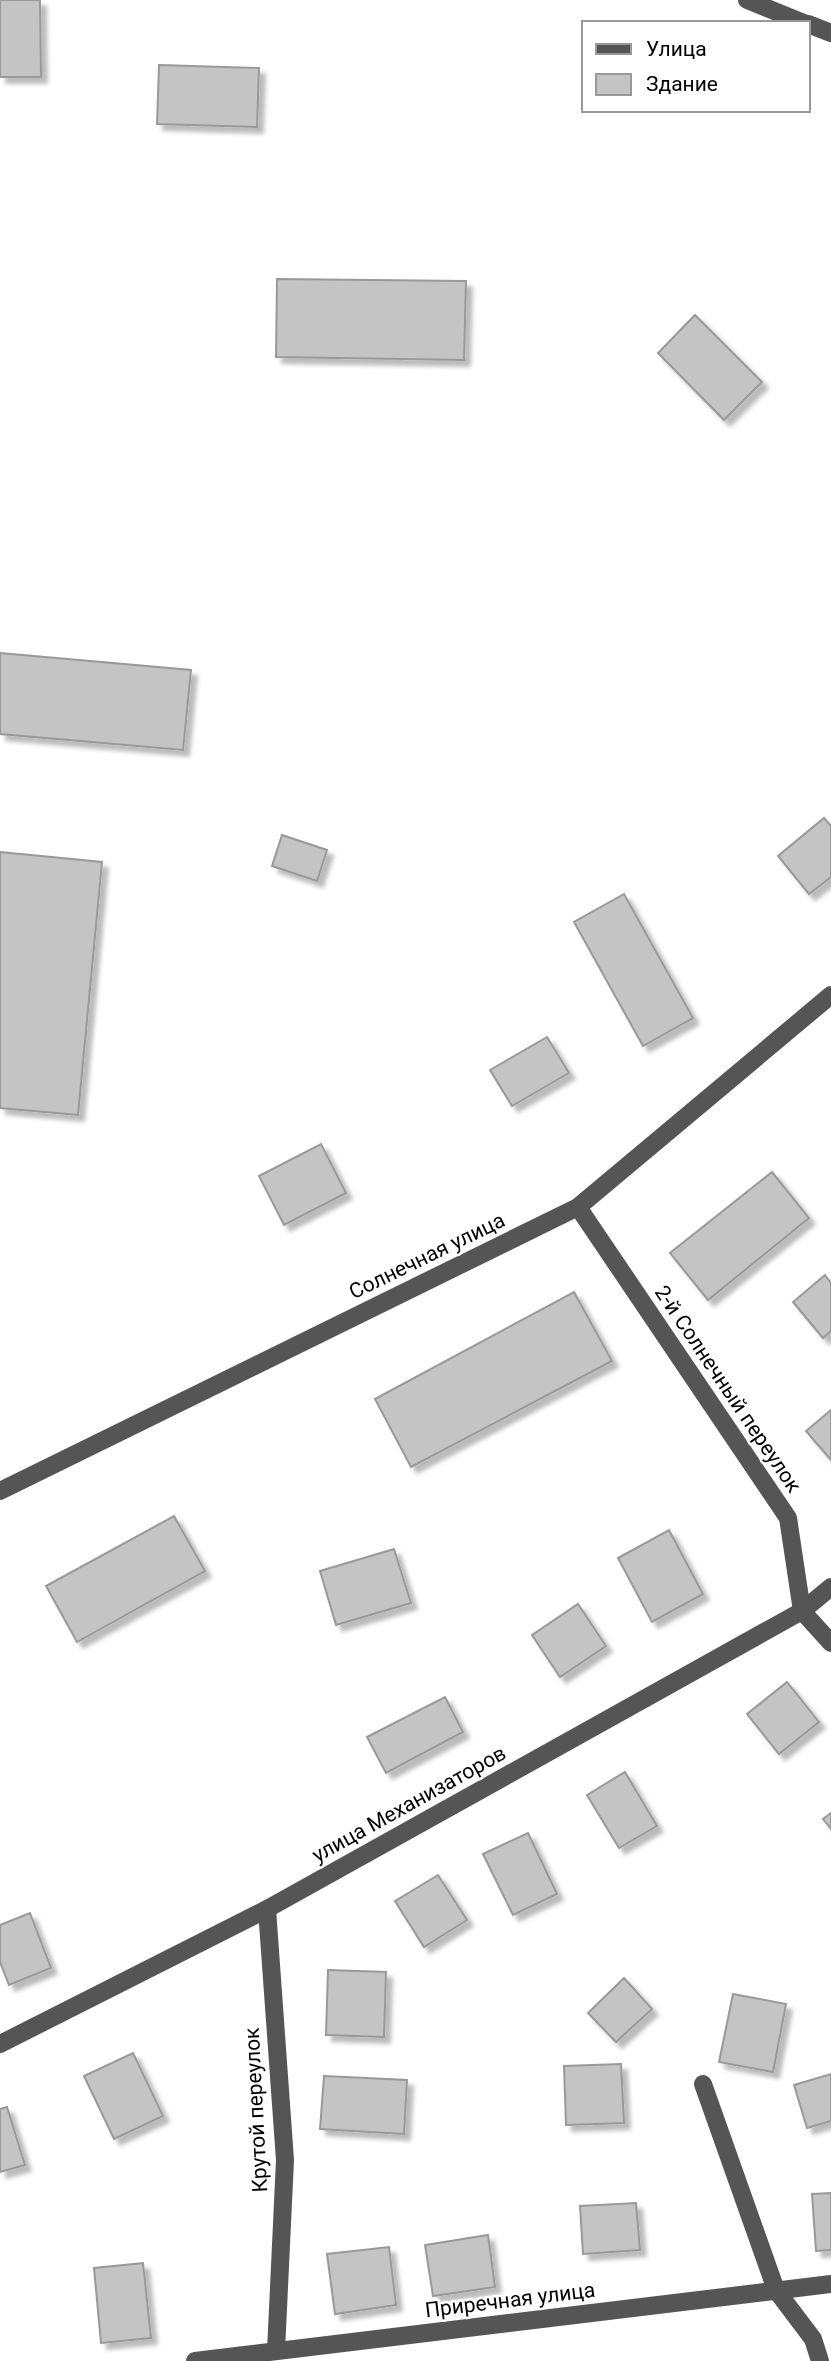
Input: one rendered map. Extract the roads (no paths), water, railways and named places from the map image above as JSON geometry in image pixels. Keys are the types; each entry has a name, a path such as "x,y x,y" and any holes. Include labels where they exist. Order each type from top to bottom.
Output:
{"street":[{"path":"747,0 799,21"},
{"path":"810,25 831,33"},
{"name":"Солнечная улица","path":"0,1491 578,1207 831,995"},
{"name":"2-й Солнечный переулок","path":"578,1207 788,1518 802,1611"},
{"name":"улица Механизаторов","path":"0,2044 267,1909 802,1611 831,1587"},
{"path":"802,1611 831,1643"},
{"name":"Крутой переулок","path":"267,1909 285,2160 276,2351"},
{"path":"703,2084 776,2290 813,2339 820,2361"},
{"name":"Приречная улица","path":"195,2361 831,2284"}]}
